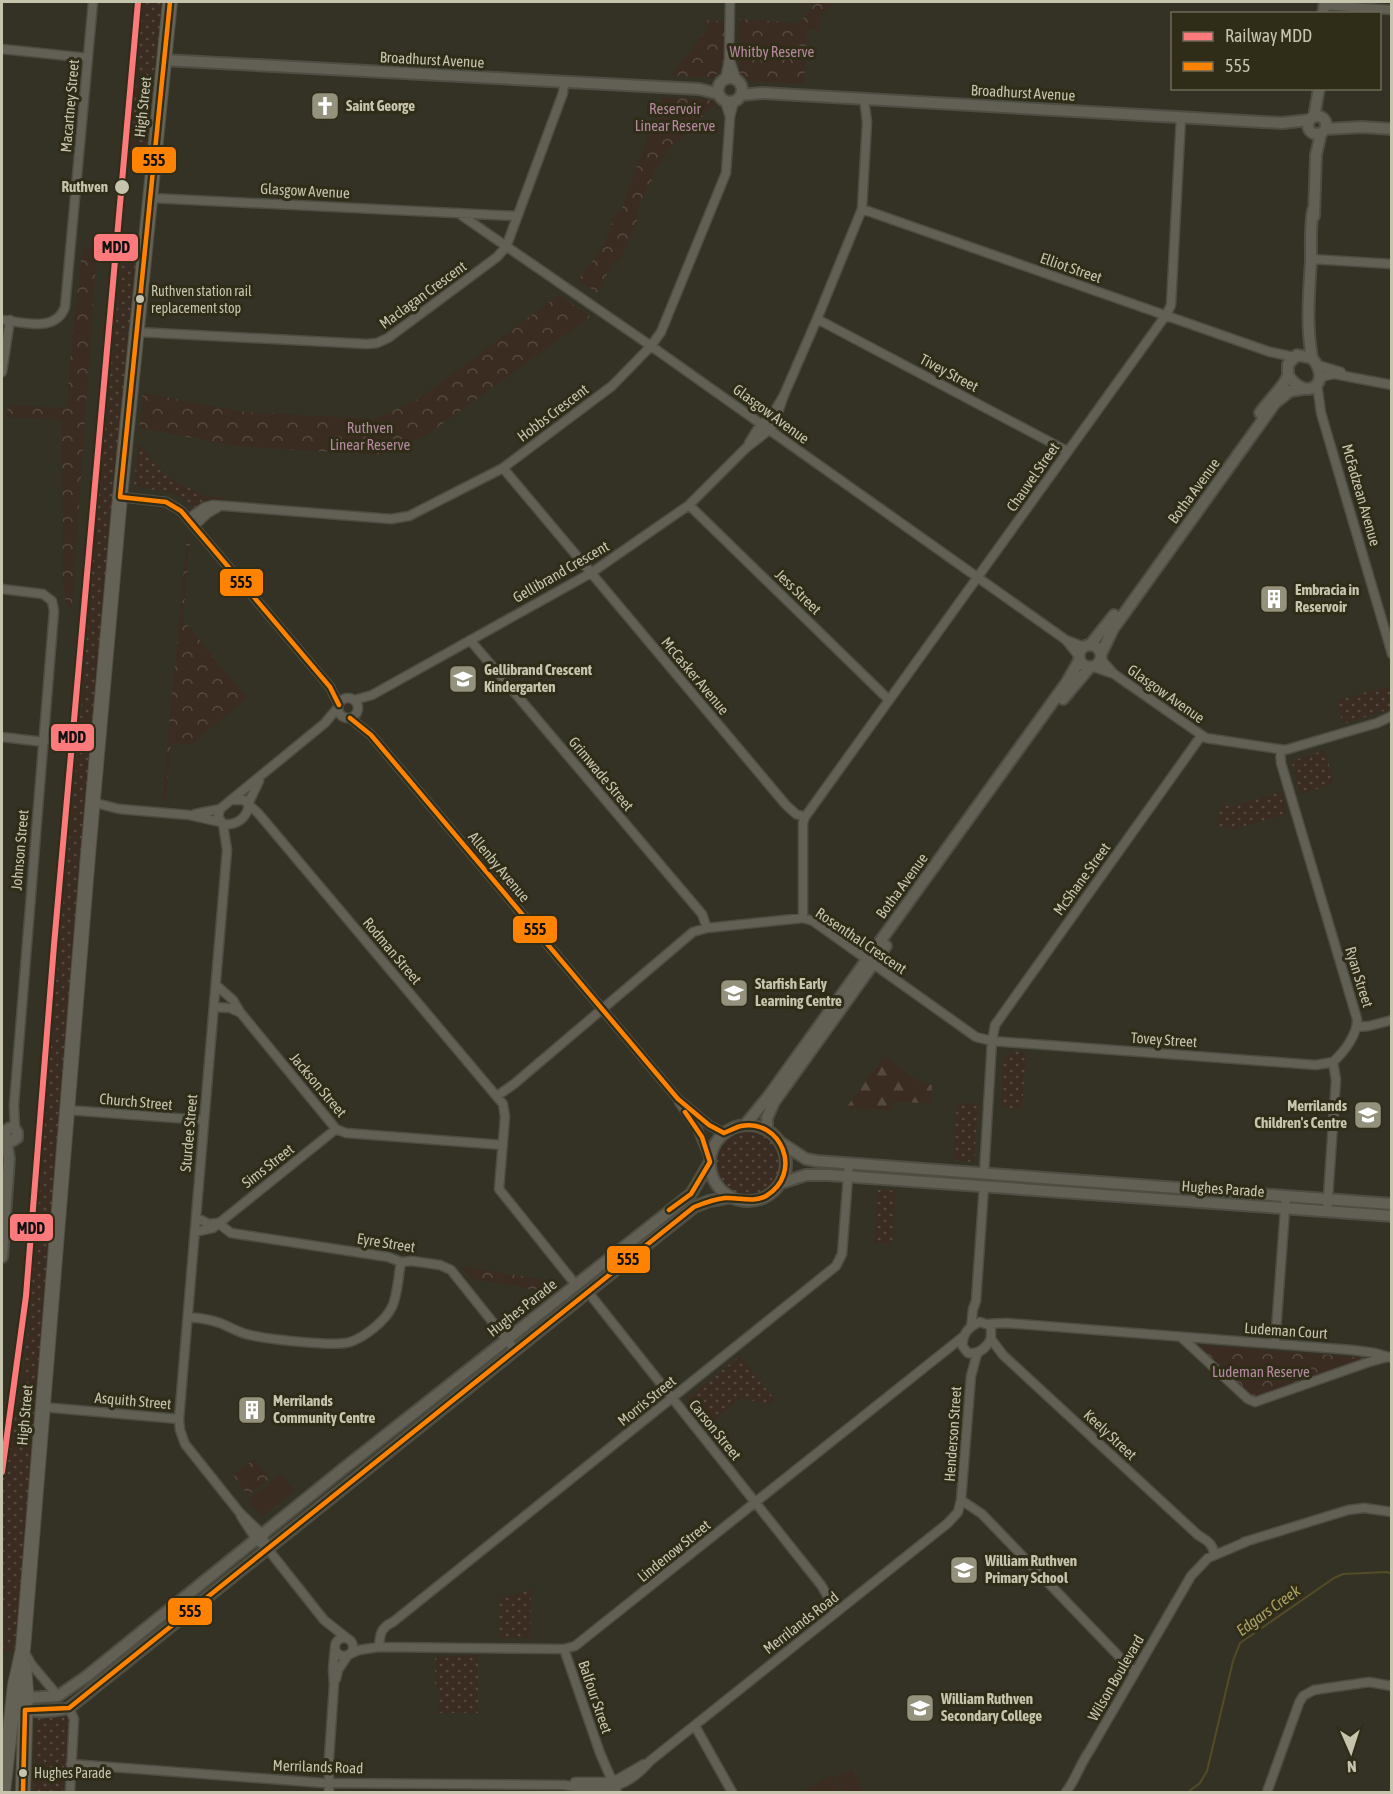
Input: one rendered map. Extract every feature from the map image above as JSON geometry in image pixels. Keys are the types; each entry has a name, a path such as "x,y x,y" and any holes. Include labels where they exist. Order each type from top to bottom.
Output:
{"main road":[{"name":"High Street","path":"23,1792 22,1649 92,807 120,497 170,2"},
{"name":"High Street","path":"3,1792 21,1704"}],"street":[{"name":"Macartney Street","path":"5,320 45,324 59,318 66,307 93,2"},
{"path":"730,2 730,90"},
{"path":"1324,7 1392,10"},
{"path":"2,49 88,58"},
{"name":"Broadhurst Avenue","path":"164,60 730,90 1392,129"},
{"name":"Maclagan Crescent","path":"137,332 377,343 388,338 478,272 506,247 563,93 564,82"},
{"name":"Hobbs Crescent","path":"191,523 216,508 224,507 391,519 409,516 503,468 612,386 651,346 661,332 726,173 730,90"},
{"path":"1319,92 1307,327 1319,381"},
{"name":"Gellibrand Crescent","path":"346,717 356,715 358,709 372,695 591,573 689,505 766,427 784,395 818,319 862,209 868,99"},
{"name":"Chauvel Street","path":"805,818 888,699 1166,315 1171,305 1181,117"},
{"name":"Glasgow Avenue","path":"150,198 517,216"},
{"name":"Elliot Street","path":"862,209 1270,352 1292,363"},
{"name":"Glasgow Avenue","path":"458,213 651,346 1083,652"},
{"path":"1311,257 1392,264"},
{"name":"Tivey Street","path":"818,319 1067,451"},
{"path":"2,372 5,320"},
{"path":"1307,327 1292,363 1293,382 1304,390 1334,374 1392,385"},
{"path":"1292,363 1315,362 1355,377"},
{"name":"Botha Avenue","path":"767,1130 767,1118 774,1102 810,1046 1011,766 1071,688 1096,662 1113,629 1148,575 1241,444 1271,397 1284,386 1292,363"},
{"name":"McFadzean Avenue","path":"1319,381 1321,413 1392,654"},
{"name":"Botha Avenue","path":"1241,444 1282,396 1290,391 1304,390"},
{"name":"McFadzean Avenue","path":"1304,390 1321,413"},
{"name":"McCasker Avenue","path":"503,468 786,805 805,818"},
{"path":"120,497 166,502 176,507 191,523 330,687 346,717 325,723"},
{"name":"Jess Street","path":"689,505 888,699"},
{"name":"Botha Avenue","path":"1011,766 1083,652 1148,575"},
{"name":"Johnson Street","path":"2,590 43,594 49,597 53,605 54,619 14,1105 8,1133 9,1159 2,1257"},
{"name":"Grimwade Street","path":"470,640 702,914 707,928"},
{"path":"1097,648 1096,662 1083,666 1083,652 1097,648"},
{"name":"Glasgow Avenue","path":"1096,662 1201,735 1280,750 1377,723 1392,716"},
{"path":"189,815 220,809 325,723 339,706 350,699 330,687"},
{"name":"Gellibrand Crescent","path":"350,699 372,695"},
{"name":"Allenby Avenue","path":"350,699 358,709 371,735 678,1099 705,1121 724,1132"},
{"name":"Allenby Avenue","path":"346,717 371,735"},
{"name":"Glasgow Avenue","path":"1377,723 1392,722"},
{"name":"McShane Street","path":"992,1041 995,1025 1201,735"},
{"path":"2,737 44,742"},
{"name":"Ryan Street","path":"1280,750 1281,763 1357,1019 1357,1027 1340,1056 1333,1062"},
{"path":"92,807 189,815 234,824 244,817 255,787 262,776"},
{"path":"231,800 239,799 249,804"},
{"name":"Rodman Street","path":"249,804 498,1098"},
{"path":"220,809 218,817 221,823"},
{"path":"244,817 267,824"},
{"path":"803,918 803,823 805,818"},
{"name":"Sturdee Street","path":"221,823 227,850"},
{"name":"Sturdee Street","path":"179,1419 227,850 234,824"},
{"name":"Rosenthal Crescent","path":"498,1098 693,932 707,928 803,918 813,921 976,1037 992,1041"},
{"name":"Jackson Street","path":"216,985 233,1000 240,1012 336,1129 346,1133 503,1145"},
{"path":"214,1007 230,1008 240,1012"},
{"path":"1357,1027 1392,1020"},
{"path":"984,1174 992,1041"},
{"name":"Tovey Street","path":"992,1041 1316,1065 1333,1062"},
{"name":"Botha Avenue","path":"745,1125 810,1046"},
{"path":"1327,1212 1336,1080 1333,1062"},
{"path":"498,1098 505,1113 499,1189 576,1285 588,1292"},
{"name":"Allenby Avenue","path":"678,1099 683,1110 697,1128 710,1160"},
{"name":"Church Street","path":"67,1110 203,1120"},
{"path":"697,1128 705,1121"},
{"path":"745,1125 757,1125 767,1130 780,1142 786,1162 781,1183 775,1190 750,1201 732,1197 723,1191 711,1173 710,1160 717,1140 724,1132 745,1125"},
{"name":"Sims Street","path":"195,1232 208,1230 218,1223 336,1129"},
{"name":"Hughes Parade","path":"780,1142 806,1159 849,1164 1392,1204"},
{"name":"Hughes Parade","path":"58,1696 87,1676 343,1469 691,1194 710,1160"},
{"name":"Morris Street","path":"383,1647 387,1630 393,1622 840,1262 843,1254 849,1164"},
{"name":"Hughes Parade","path":"781,1183 807,1175 848,1176 1392,1216"},
{"path":"1053,1192 1054,1179"},
{"path":"965,1351 962,1341 971,1327 976,1301 984,1186"},
{"path":"1275,1344 1286,1196"},
{"name":"Hughes Parade","path":"69,1708 694,1207 709,1201 732,1197"},
{"path":"197,1218 209,1224 218,1223"},
{"name":"Eyre Street","path":"218,1223 231,1233 447,1268 515,1350"},
{"path":"188,1317 217,1322 241,1333 258,1337 332,1344 348,1343 361,1337 382,1320 390,1310 395,1296 400,1262"},
{"name":"Carson Street","path":"588,1292 841,1609"},
{"path":"942,1353 980,1352 992,1337 991,1329 985,1323 976,1301"},
{"path":"971,1327 985,1323"},
{"name":"Ludeman Court","path":"985,1323 1364,1351 1390,1357"},
{"name":"Ludeman Court","path":"992,1337 999,1329 1011,1325"},
{"name":"Lindenow Street","path":"349,1654 359,1650 383,1647 564,1648 579,1643 964,1336"},
{"name":"Keely Street","path":"992,1337 1003,1355 1198,1535 1210,1543 1212,1552"},
{"name":"Ludeman Court","path":"1181,1337 1248,1399 1255,1402 1390,1357"},
{"name":"Keely Street","path":"980,1352 993,1350 1003,1355"},
{"name":"Henderson Street","path":"965,1351 970,1377 961,1500 982,1514 1135,1672"},
{"name":"Henderson Street","path":"970,1377 980,1352"},
{"name":"Asquith Street","path":"42,1407 179,1419 185,1444 240,1513 244,1523 259,1537 324,1620 336,1646"},
{"path":"343,1469 352,1480"},
{"name":"Merrilands Road","path":"71,1764 327,1788 564,1785 574,1782 612,1787 635,1777 650,1761 948,1523 958,1512 961,1500"},
{"name":"Wilson Boulevard","path":"1066,1792 1077,1778 1080,1764 1191,1576 1212,1552 1233,1549 1248,1541 1348,1510 1364,1508 1392,1512"},
{"name":"Asquith Street","path":"324,1620 349,1639"},
{"path":"327,1788 336,1646 340,1639 349,1639 353,1646 338,1670 334,1685"},
{"name":"Lindenow Street","path":"349,1639 383,1647"},
{"path":"336,1646 340,1654 349,1654"},
{"name":"Balfour Street","path":"564,1648 612,1787"},
{"path":"21,1704 58,1696 22,1649"},
{"path":"87,1676 96,1686"},
{"path":"1267,1792 1299,1703 1306,1693 1369,1682 1392,1686"},
{"path":"21,1704 69,1708 74,1719 70,1792"},
{"path":"695,1726 732,1792"}],"green space":[{"path":"143,2 163,2 147,159 129,161"},
{"name":"Whitby Reserve","path":"817,2 834,2 820,17 820,31 807,30 804,84 748,81 740,73 739,19 799,23"},
{"name":"Reservoir Linear Reserve","path":"706,20 725,22 724,65 713,78 671,75 708,28"},
{"name":"Reservoir Linear Reserve","path":"662,97 712,100 715,104 667,152 655,170 650,186 639,203 637,225 618,262 613,261 598,293 578,280 602,248 616,213 621,211"},
{"path":"83,247 97,249 72,607 67,607 63,586 62,420 6,417 8,405 67,408 72,337"},
{"path":"123,247 127,247 136,261 82,841 19,1608 14,1652 4,1650 2,1680 6,1610 2,1604 4,1569 2,1568 2,1484 22,1383 29,1324 94,539"},
{"name":"Ruthven Linear Reserve","path":"559,295 590,317 428,434 380,455 236,446 139,428 143,393 245,412 375,419 418,399"},
{"path":"138,443 167,477 205,496 225,498 224,501 196,508 176,494 134,486"},
{"path":"187,537 190,541 183,620 247,698 191,745 171,743 166,801 162,800"},
{"path":"1390,686 1392,707 1390,709 1343,724 1337,700"},
{"path":"1325,750 1334,784 1300,794 1292,763"},
{"path":"1281,792 1287,814 1233,829 1216,826 1222,803 1231,807"},
{"path":"1013,1052 1026,1052 1022,1109 1001,1108 1003,1058"},
{"path":"884,1057 921,1083 932,1085 931,1103 891,1102 891,1110 846,1108"},
{"path":"957,1103 978,1104 974,1162 953,1160"},
{"path":"755,1128 768,1134 777,1143 781,1149 783,1163 781,1177 773,1188 762,1196 741,1198 723,1188 715,1177 713,1156 723,1138 734,1130"},
{"path":"878,1190 896,1191 892,1245 874,1243"},
{"path":"460,1266 559,1282 547,1292 472,1279"},
{"name":"Ludeman Reserve","path":"1198,1345 1369,1358 1253,1396"},
{"path":"740,1356 776,1401 770,1405 742,1398 708,1425 689,1402 690,1396"},
{"path":"255,1459 270,1479 248,1495 233,1475"},
{"path":"281,1474 294,1491 261,1517 248,1500"},
{"path":"531,1589 530,1638 500,1638 499,1599"},
{"path":"478,1655 478,1713 435,1713 439,1710 439,1689 435,1686 435,1657"},
{"path":"39,1716 69,1718 63,1792 34,1792 35,1718"},
{"path":"852,1770 864,1792 844,1792 836,1778"},
{"path":"832,1775 841,1790 838,1792 803,1791"}],"waterway":[{"name":"Edgars Creek","path":"1188,1792 1200,1783 1207,1771 1233,1661 1240,1643 1334,1578 1343,1574 1387,1572 1392,1574"}],"rail line":[{"name":"MDD","path":"2,1472 26,1296 54,945 138,2"}],"transit line":[{"name":"555","path":"120,497 170,2"},
{"name":"555","path":"120,497 166,502 181,511 330,687 339,705"},
{"name":"555","path":"23,1792 25,1710 69,1708 694,1207 721,1199 761,1198 777,1186 784,1174 783,1149 777,1139 767,1130 755,1126 741,1126 724,1133 709,1125 678,1099 371,735 350,718"},
{"name":"555","path":"669,1210 691,1194 710,1162 702,1137 685,1112"}],"place":[{"name":"Saint George","path":"325,106"},
{"name":"Ruthven","path":"122,187"},
{"name":"Ruthven station rail replacement stop","path":"140,299"},
{"name":"Embracia in Reservoir","path":"1274,599"},
{"name":"Gellibrand Crescent Kindergarten","path":"463,679"},
{"name":"Starfish Early Learning Centre","path":"734,993"},
{"name":"Merrilands Children's Centre","path":"1368,1115"},
{"name":"Merrilands Community Centre","path":"252,1410"},
{"name":"William Ruthven Primary School","path":"964,1570"},
{"name":"William Ruthven Secondary College","path":"920,1708"},
{"name":"Hughes Parade","path":"23,1773"}]}
